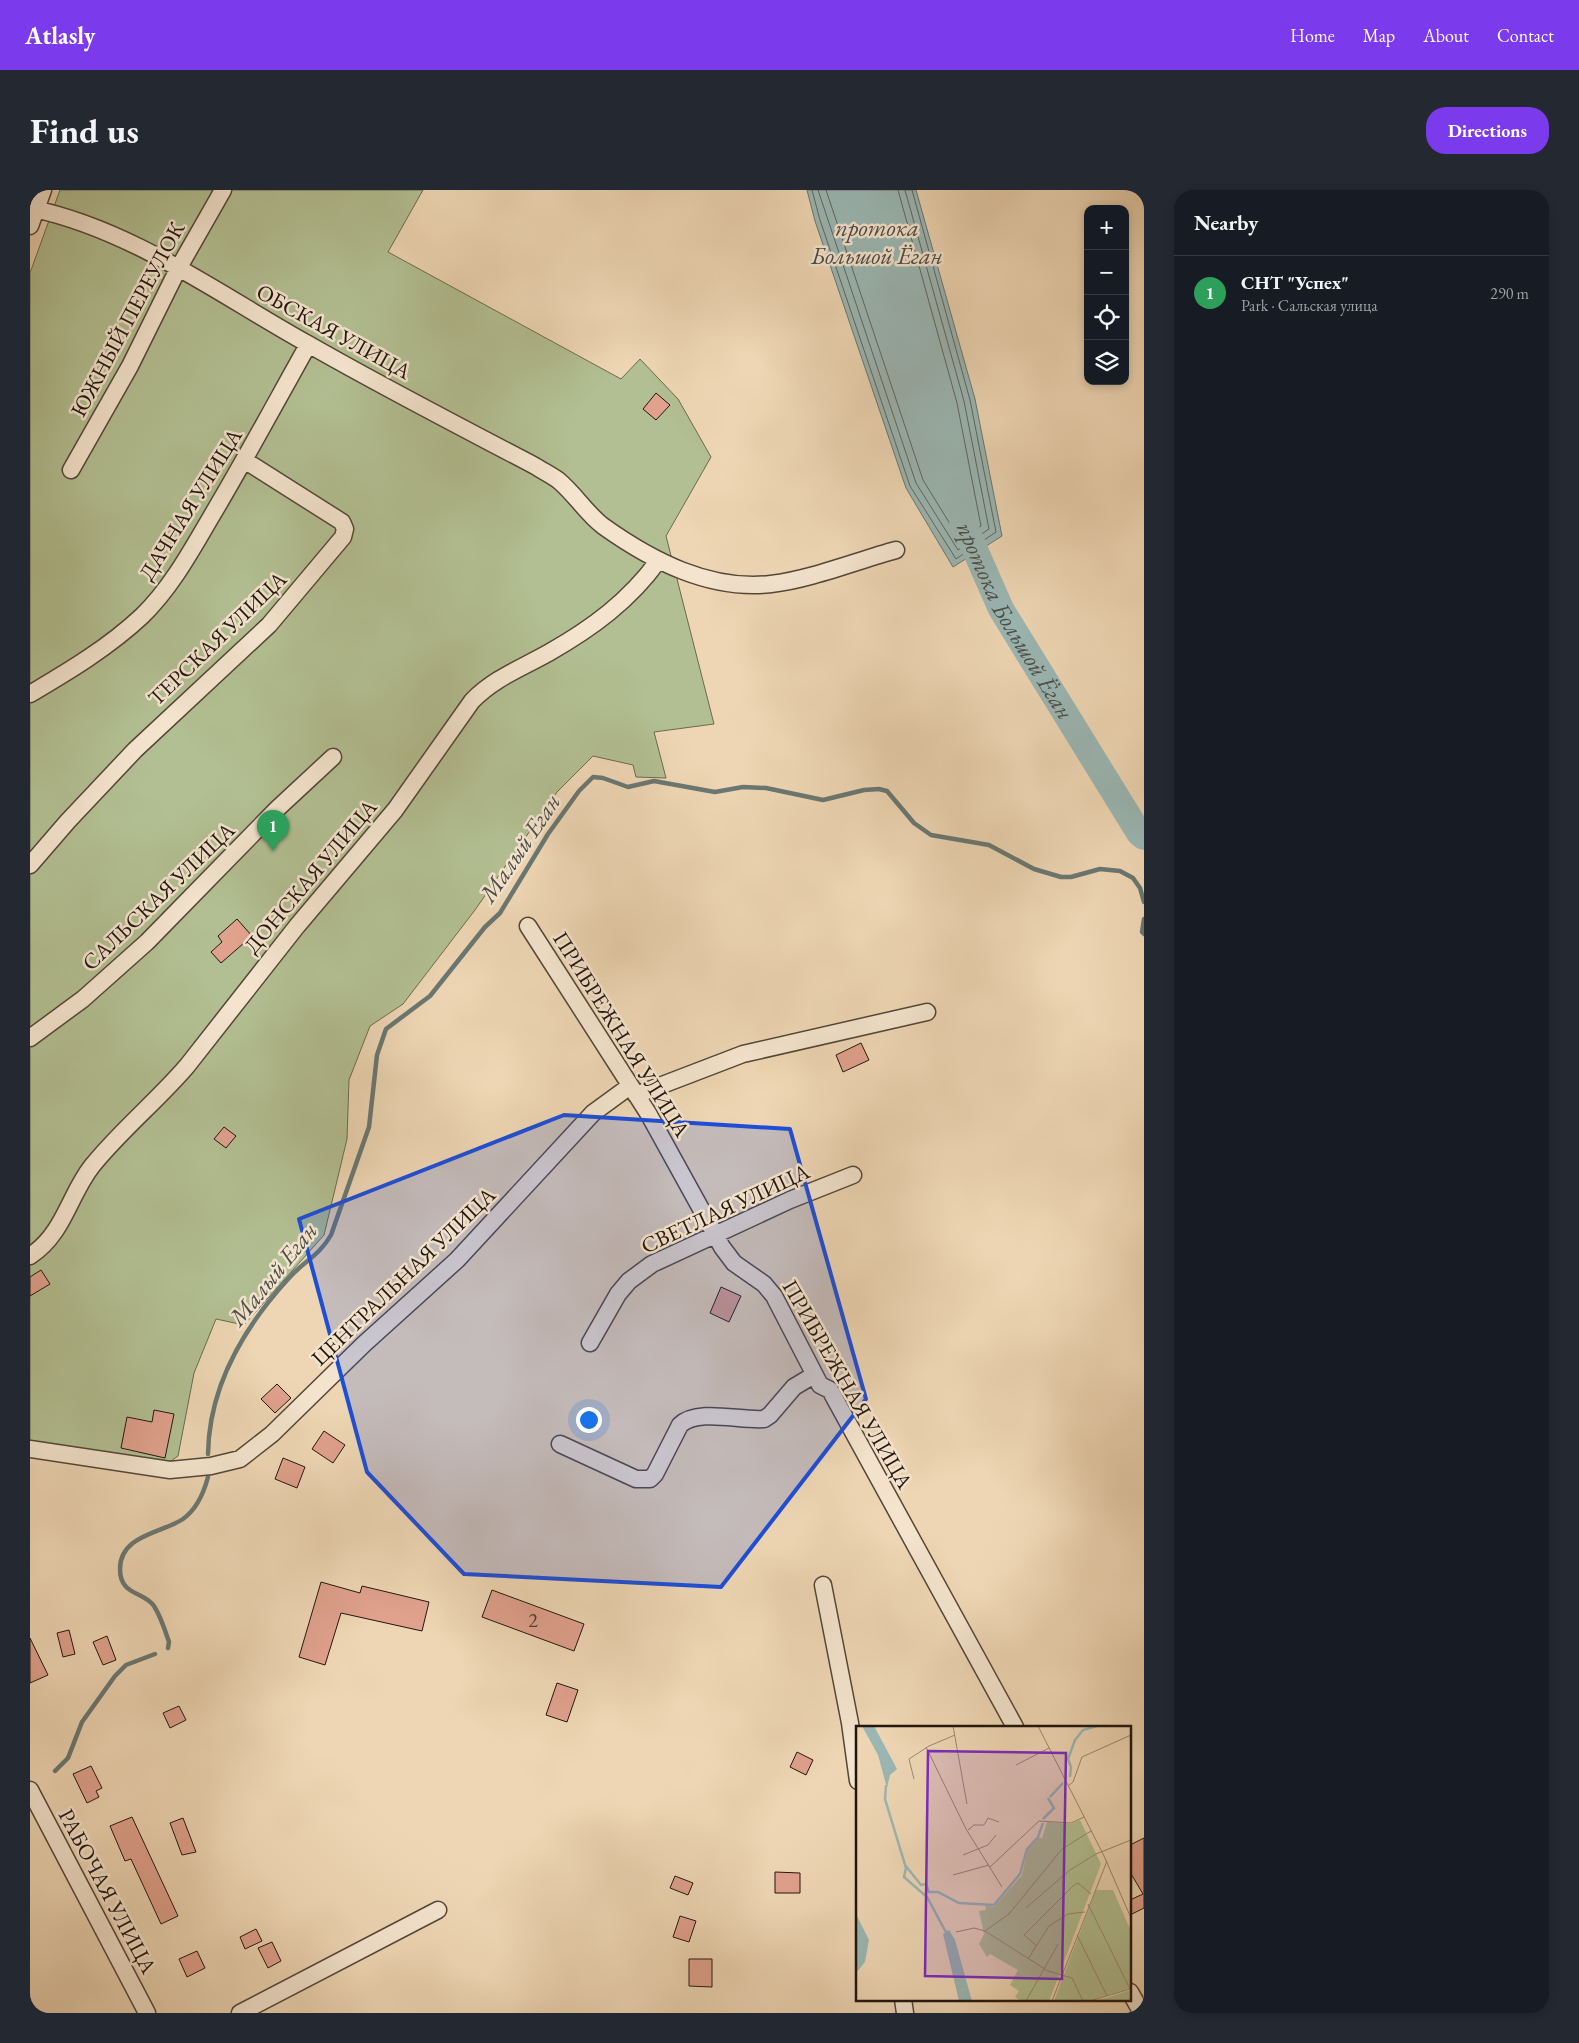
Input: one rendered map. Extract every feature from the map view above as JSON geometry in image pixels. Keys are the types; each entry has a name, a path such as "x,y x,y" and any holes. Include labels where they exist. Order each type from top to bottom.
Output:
{"street":[{"path":"30,226 33,208 43,190"},
{"name":"ЮЖНЫЙ ПЕРЕУЛОК","path":"71,470 130,366 178,269 223,190"},
{"name":"ОБСКАЯ УЛИЦА","path":"33,208 74,218 147,252 308,344 535,466 558,480 594,519 658,561 687,574 747,585 772,584 896,550"},
{"name":"ДАЧНАЯ УЛИЦА","path":"30,694 70,670 142,616 181,567 244,460 308,344"},
{"name":"ТЕРСКАЯ УЛИЦА","path":"30,865 68,821 135,750 269,625 343,537 346,529 342,522 244,460"},
{"name":"ДОНСКАЯ УЛИЦА","path":"30,1256 50,1239 55,1232 91,1168 119,1135 169,1087 187,1066 297,926 394,810 472,701 493,683 595,624 627,599 658,561"},
{"name":"САЛЬСКАЯ УЛИЦА","path":"30,1038 83,999 147,942 278,808 332,757"},
{"name":"ПРИБРЕЖНАЯ УЛИЦА","path":"528,926 633,1090 734,1263 764,1284 774,1296 814,1375 824,1389 830,1390 1014,1726"},
{"name":"ЦЕНТРАЛЬНАЯ УЛИЦА","path":"30,1449 78,1454 146,1468 189,1469 240,1459 272,1434 364,1344 457,1260 593,1113 633,1090 743,1054 927,1012"},
{"name":"СВЕТЛАЯ УЛИЦА","path":"590,1343 618,1294 652,1264 790,1200 853,1174"},
{"path":"560,1444 636,1479 650,1479 680,1425 686,1420 699,1416 764,1419 770,1415 794,1387 814,1375"},
{"path":"823,1585 850,1722 856,1766"},
{"name":"РАБОЧАЯ УЛИЦА","path":"30,1790 147,2013"},
{"path":"240,2013 438,1910"},
{"path":"1132,1996 1142,2013"},
{"path":"903,2000 905,2013"}],"highlighted area":[{"path":"564,1115 790,1129 866,1399 721,1587 464,1574 367,1472 299,1219"}],"green space":[{"path":"60,190 423,190 388,252 621,379 640,359 678,399 711,457 666,536 714,724 654,732 666,778 636,777 633,765 593,756 557,792 475,910 403,1004 370,1026 349,1080 347,1139 324,1235 244,1325 216,1319 194,1373 178,1456 167,1464 30,1444 30,273"}],"water":[{"name":"протока Большой Ёган","path":"807,190 916,190 975,399 1002,536 953,567 906,488 815,221"}],"building":[{"path":"656,393 670,405 656,420 643,409"},
{"path":"237,919 252,936 221,963 211,952 222,942 218,936"},
{"path":"861,1043 869,1060 843,1072 836,1055"},
{"path":"224,1127 236,1136 226,1148 214,1139"},
{"path":"41,1270 50,1284 30,1296 30,1277"},
{"path":"721,1287 741,1296 729,1322 710,1313"},
{"path":"277,1384 291,1398 275,1413 261,1399"},
{"path":"154,1410 174,1414 165,1458 121,1448 127,1417 152,1422"},
{"path":"324,1431 345,1445 333,1463 312,1449"},
{"path":"283,1458 305,1467 297,1488 275,1479"},
{"path":"321,1582 360,1593 362,1586 429,1602 422,1631 341,1613 325,1665 299,1657"},
{"path":"492,1590 584,1624 574,1651 482,1617"},
{"path":"69,1630 75,1654 63,1657 57,1633"},
{"path":"107,1636 116,1660 103,1665 93,1642"},
{"path":"30,1638 48,1675 30,1683"},
{"path":"557,1683 578,1690 567,1722 546,1715"},
{"path":"179,1706 186,1720 170,1728 163,1713"},
{"path":"797,1752 813,1760 806,1775 790,1767"},
{"path":"91,1766 102,1788 96,1791 99,1797 87,1803 73,1774"},
{"path":"132,1817 178,1916 161,1924 131,1859 125,1861 110,1826"},
{"path":"183,1818 196,1852 182,1855 170,1823"},
{"path":"1144,1838 1144,1908 1132,1914 1132,1899 1143,1894 1132,1875 1132,1844"},
{"path":"775,1872 800,1873 800,1893 775,1893"},
{"path":"675,1876 693,1883 688,1895 670,1888"},
{"path":"680,1916 696,1921 689,1942 673,1937"},
{"path":"256,1929 262,1941 245,1949 240,1937"},
{"path":"272,1942 281,1961 268,1968 258,1948"},
{"path":"197,1951 205,1968 187,1977 179,1959"},
{"path":"689,1959 712,1959 712,1987 689,1986"}],"waterway":[{"name":"протока Большой Ёган","path":"962,520 1001,609 1139,833 1144,837"},
{"name":"Малый Еган","path":"208,1454 210,1429 222,1381 244,1337 273,1297 295,1272 321,1248 331,1235 369,1127 377,1055 386,1029 430,996 485,927 500,913 548,834 579,791 593,777 603,778 628,787 654,781 715,792 743,787 766,788 823,800 864,790 879,789 887,791 914,823 931,835 989,845 1034,869 1061,877 1071,877 1100,869 1120,871 1133,878 1140,888 1144,902"},
{"name":"Малый Еган","path":"1144,919 1142,932 1144,934"},
{"name":"Малый Еган","path":"168,1648 169,1642 154,1606 150,1601 128,1589 124,1584 120,1569 122,1558 134,1542 174,1524 188,1515 199,1500 208,1477"},
{"name":"Малый Еган","path":"55,1771 68,1758 82,1722 115,1676 126,1665 155,1654"}],"place":[{"name":"СНТ \"Успех\"","path":"273,851"}]}
